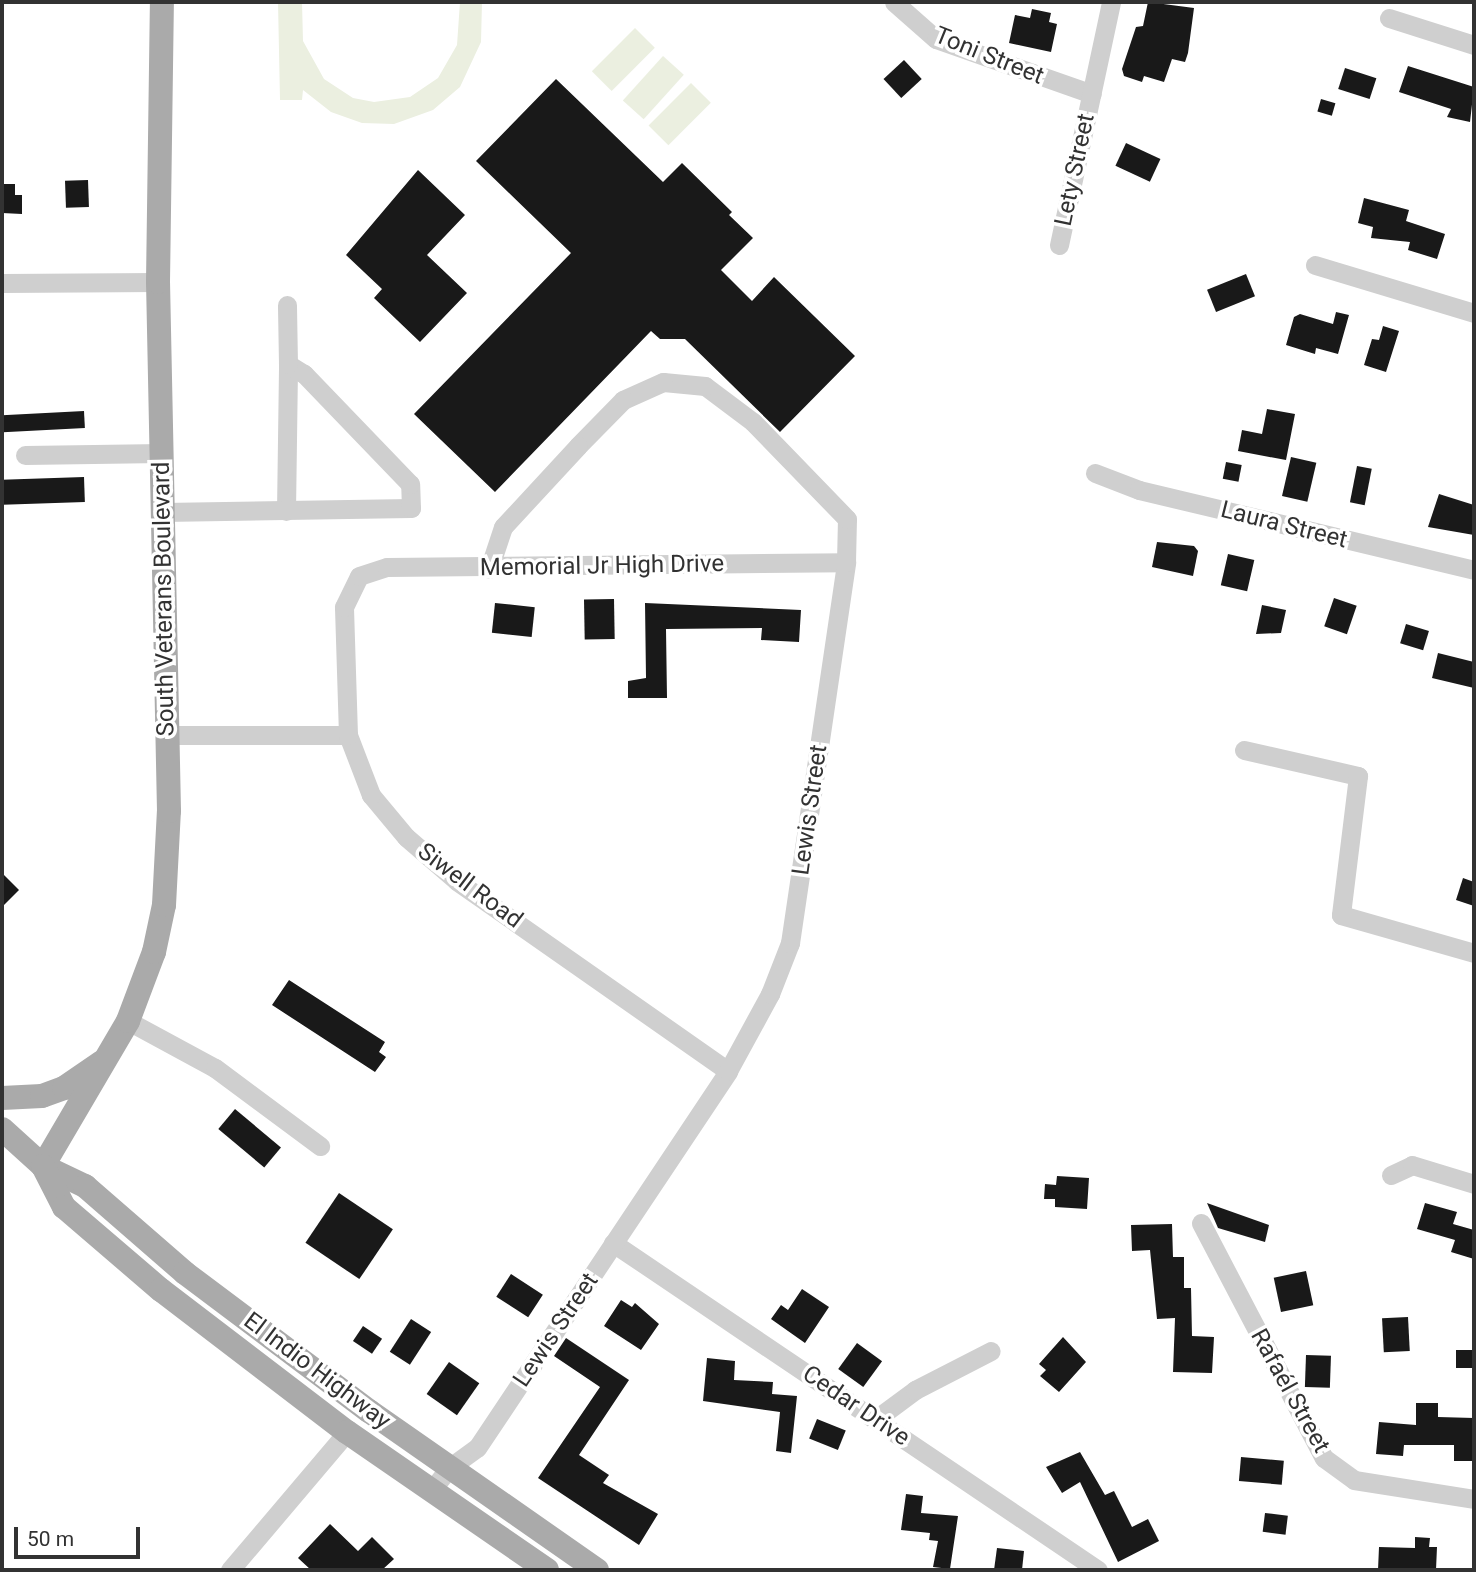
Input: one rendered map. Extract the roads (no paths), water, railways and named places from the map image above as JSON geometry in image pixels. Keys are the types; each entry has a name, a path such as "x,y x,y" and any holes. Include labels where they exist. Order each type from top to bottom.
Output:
{"main road":[{"name":"South Veterans Boulevard","path":"43,1166 112,1056 154,951 164,905 169,852 158,282 162,2"},
{"path":"2,1098 42,1096 64,1088 112,1056"},
{"name":"El Indio Highway","path":"2,1129 43,1166 85,1186 186,1273 450,1468 597,1570"},
{"name":"El Indio Highway","path":"43,1166 64,1207 160,1290 347,1432 547,1570"}],"street":[{"name":"Toni Street","path":"894,2 936,39 1092,94"},
{"name":"Lety Street","path":"1059,245 1111,2"},
{"path":"1389,18 1474,45"},
{"path":"1315,265 1474,313"},
{"path":"2,283 158,282"},
{"path":"286,511 287,305"},
{"path":"163,512 411,508 410,484 288,364"},
{"name":"Lewis Street","path":"431,1491 450,1468 477,1448 728,1070 771,994 790,943 846,562 847,519 753,422 705,386 663,382 623,400 578,446 503,527 489,569"},
{"path":"24,455 162,453"},
{"name":"Laura Street","path":"1095,473 1139,490 1474,570"},
{"name":"Memorial Jr High Drive","path":"359,576 387,567 489,569 846,562"},
{"name":"Siwell Road","path":"359,576 344,607 348,735 371,795 406,837 457,881 728,1070"},
{"path":"167,735 348,735"},
{"path":"1244,750 1358,776 1341,915 1474,953"},
{"path":"128,1021 215,1068 320,1146"},
{"path":"1391,1175 1412,1165 1474,1184"},
{"name":"Rafaél Street","path":"1200,1223 1324,1458 1353,1480 1474,1499"},
{"name":"Cedar Drive","path":"613,1243 1098,1570"},
{"path":"876,1419 915,1390 991,1351"},
{"path":"230,1570 347,1432"}]}
